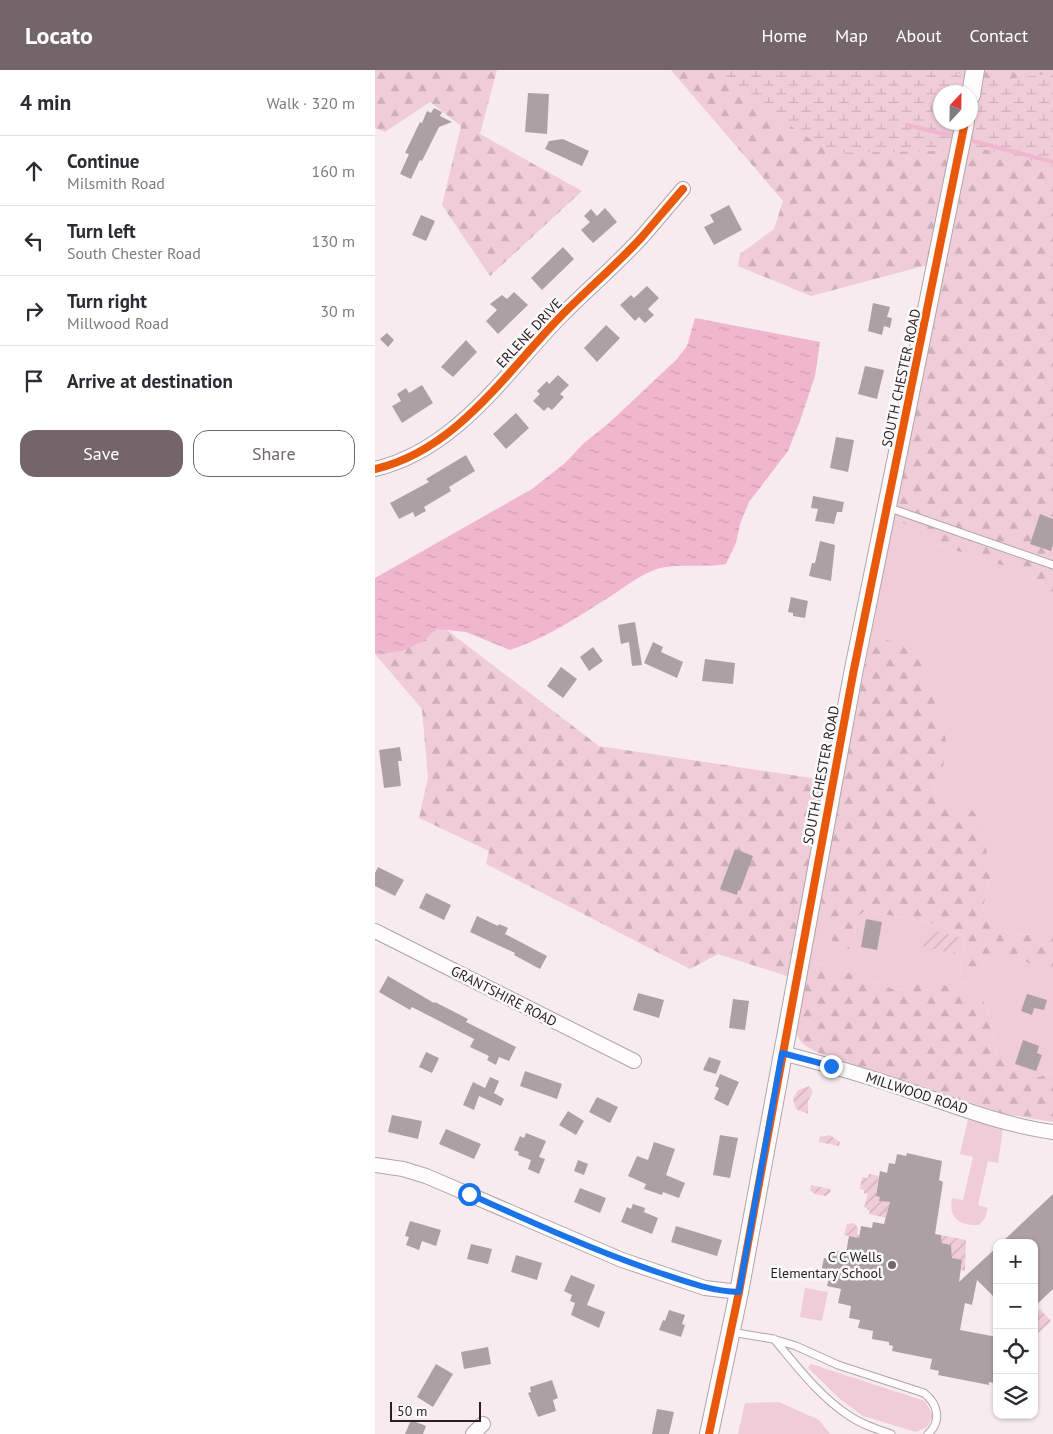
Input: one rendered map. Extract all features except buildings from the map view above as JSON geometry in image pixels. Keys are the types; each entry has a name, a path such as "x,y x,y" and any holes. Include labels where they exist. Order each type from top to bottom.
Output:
{"street":[{"path":"973,85 975,70"},
{"name":"SOUTH CHESTER ROAD","path":"709,1434 739,1292 853,674 963,130"},
{"name":"ERLENE DRIVE","path":"375,469 405,460 427,449 466,419 562,315 641,238 683,189"},
{"name":"GRANTSHIRE ROAD","path":"375,931 634,1061"},
{"name":"MILLWOOD ROAD","path":"782,1053 831,1066 963,1109 1022,1126 1053,1132"},
{"path":"375,1165 403,1169 425,1176 558,1234 636,1264 705,1288 739,1292"},
{"path":"473,1434 483,1424"}],"lane":[{"path":"886,506 1053,565"},
{"path":"731,1332 773,1339 796,1346 838,1365 924,1393 931,1399 937,1414 936,1423 928,1434"},
{"path":"773,1339 833,1404 848,1416 865,1425 891,1434"}],"green space":[{"path":"375,70 497,70 480,134 582,191 490,276 442,205 461,126 430,102 385,132 375,128"},
{"path":"671,70 971,70 968,85 933,85 933,130 960,130 935,263 811,296 738,266 740,254 774,229 783,201"},
{"path":"707,70 940,70 1000,80 1053,73 1053,166 987,150 831,153"},
{"path":"981,70 1053,70 1053,598 1044,594 1011,568 926,541 894,516 969,130 978,130 978,85"},
{"path":"894,516 926,541 1011,568 1044,594 1053,598 1053,929 1040,935 1010,934 989,922 983,907 991,877 969,807 946,803 936,798 934,790 943,768 871,636"},
{"path":"375,615 439,624 599,746 831,781 793,978 718,954 690,969 486,864 489,851 419,818 428,778 422,709 375,654"},
{"path":"871,636 918,648 946,740 943,768 934,790 936,798 946,803 969,807 981,820 991,877 983,907 989,922 1010,934 1040,935 1053,929 1053,970 1044,969 998,951 988,954 979,972 970,984 964,982 960,970 965,942 963,935 928,922 865,911 857,917 853,941 849,949 840,949 831,939 819,893"},
{"path":"819,893 831,938 853,941 857,917 865,911 928,922 963,935 965,942 960,970 964,982 969,984 979,972 988,954 998,951 1044,969 1053,970 1053,1072 1039,1077 1010,1067 997,1056 988,1008 920,983 908,989 896,990 818,963 807,968"},
{"path":"936,931 959,937 955,954 921,946"},
{"path":"818,963 896,990 908,989 920,983 937,983 978,995 988,1008 997,1056 1010,1067 1039,1077 1053,1072 1053,1122 1005,1114 819,1053 807,1047 801,1042 796,1031 807,968"},
{"path":"809,1086 813,1091 808,1101 808,1114 796,1109 793,1099 798,1090"},
{"path":"968,1119 1003,1129 998,1163 988,1161 978,1205 988,1208 985,1218 979,1225 961,1222 954,1216 951,1205 952,1198 963,1200 973,1157 960,1154"},
{"path":"830,1135 840,1142 839,1146 819,1142 820,1137"},
{"path":"869,1174 879,1176 876,1195 880,1197 880,1201 890,1202 886,1218 869,1214 870,1211 864,1207 868,1194 860,1189 862,1177 868,1178"},
{"path":"811,1185 830,1189 831,1192 826,1196 815,1194 810,1190"},
{"path":"854,1223 858,1228 857,1234 859,1238 844,1235 847,1224"},
{"path":"941,1235 966,1240 965,1271 961,1270 962,1260 952,1258 951,1245 942,1243"},
{"path":"805,1288 828,1292 822,1321 800,1317"},
{"path":"1040,1309 1051,1321 1038,1333 1038,1329 1038,1311"},
{"path":"811,1364 925,1401 933,1416 927,1427 916,1432 863,1416 840,1399 808,1368"},
{"path":"779,1402 819,1420 830,1434 738,1434 745,1403"}],"water":[{"path":"695,318 820,342 815,376 788,451 749,502 740,524 736,543 726,564 673,566 651,571 562,626 510,650 466,632 437,629 423,641 402,651 375,654 375,578 532,489 565,463 584,443 609,423 677,359 687,346"}],"waterway":[{"path":"907,125 952,136"},
{"path":"973,141 1053,162"}],"cycle path":[{"path":"709,1434 739,1292 853,674 963,130"},
{"path":"375,469 404,459 431,445 455,427 500,384 562,315 622,258 683,189"}],"place":[{"name":"C C Wells Elementary School","path":"892,1265"}],"route":[{"path":"469,1194 622,1260 705,1288 739,1292 782,1053 831,1066"}]}
